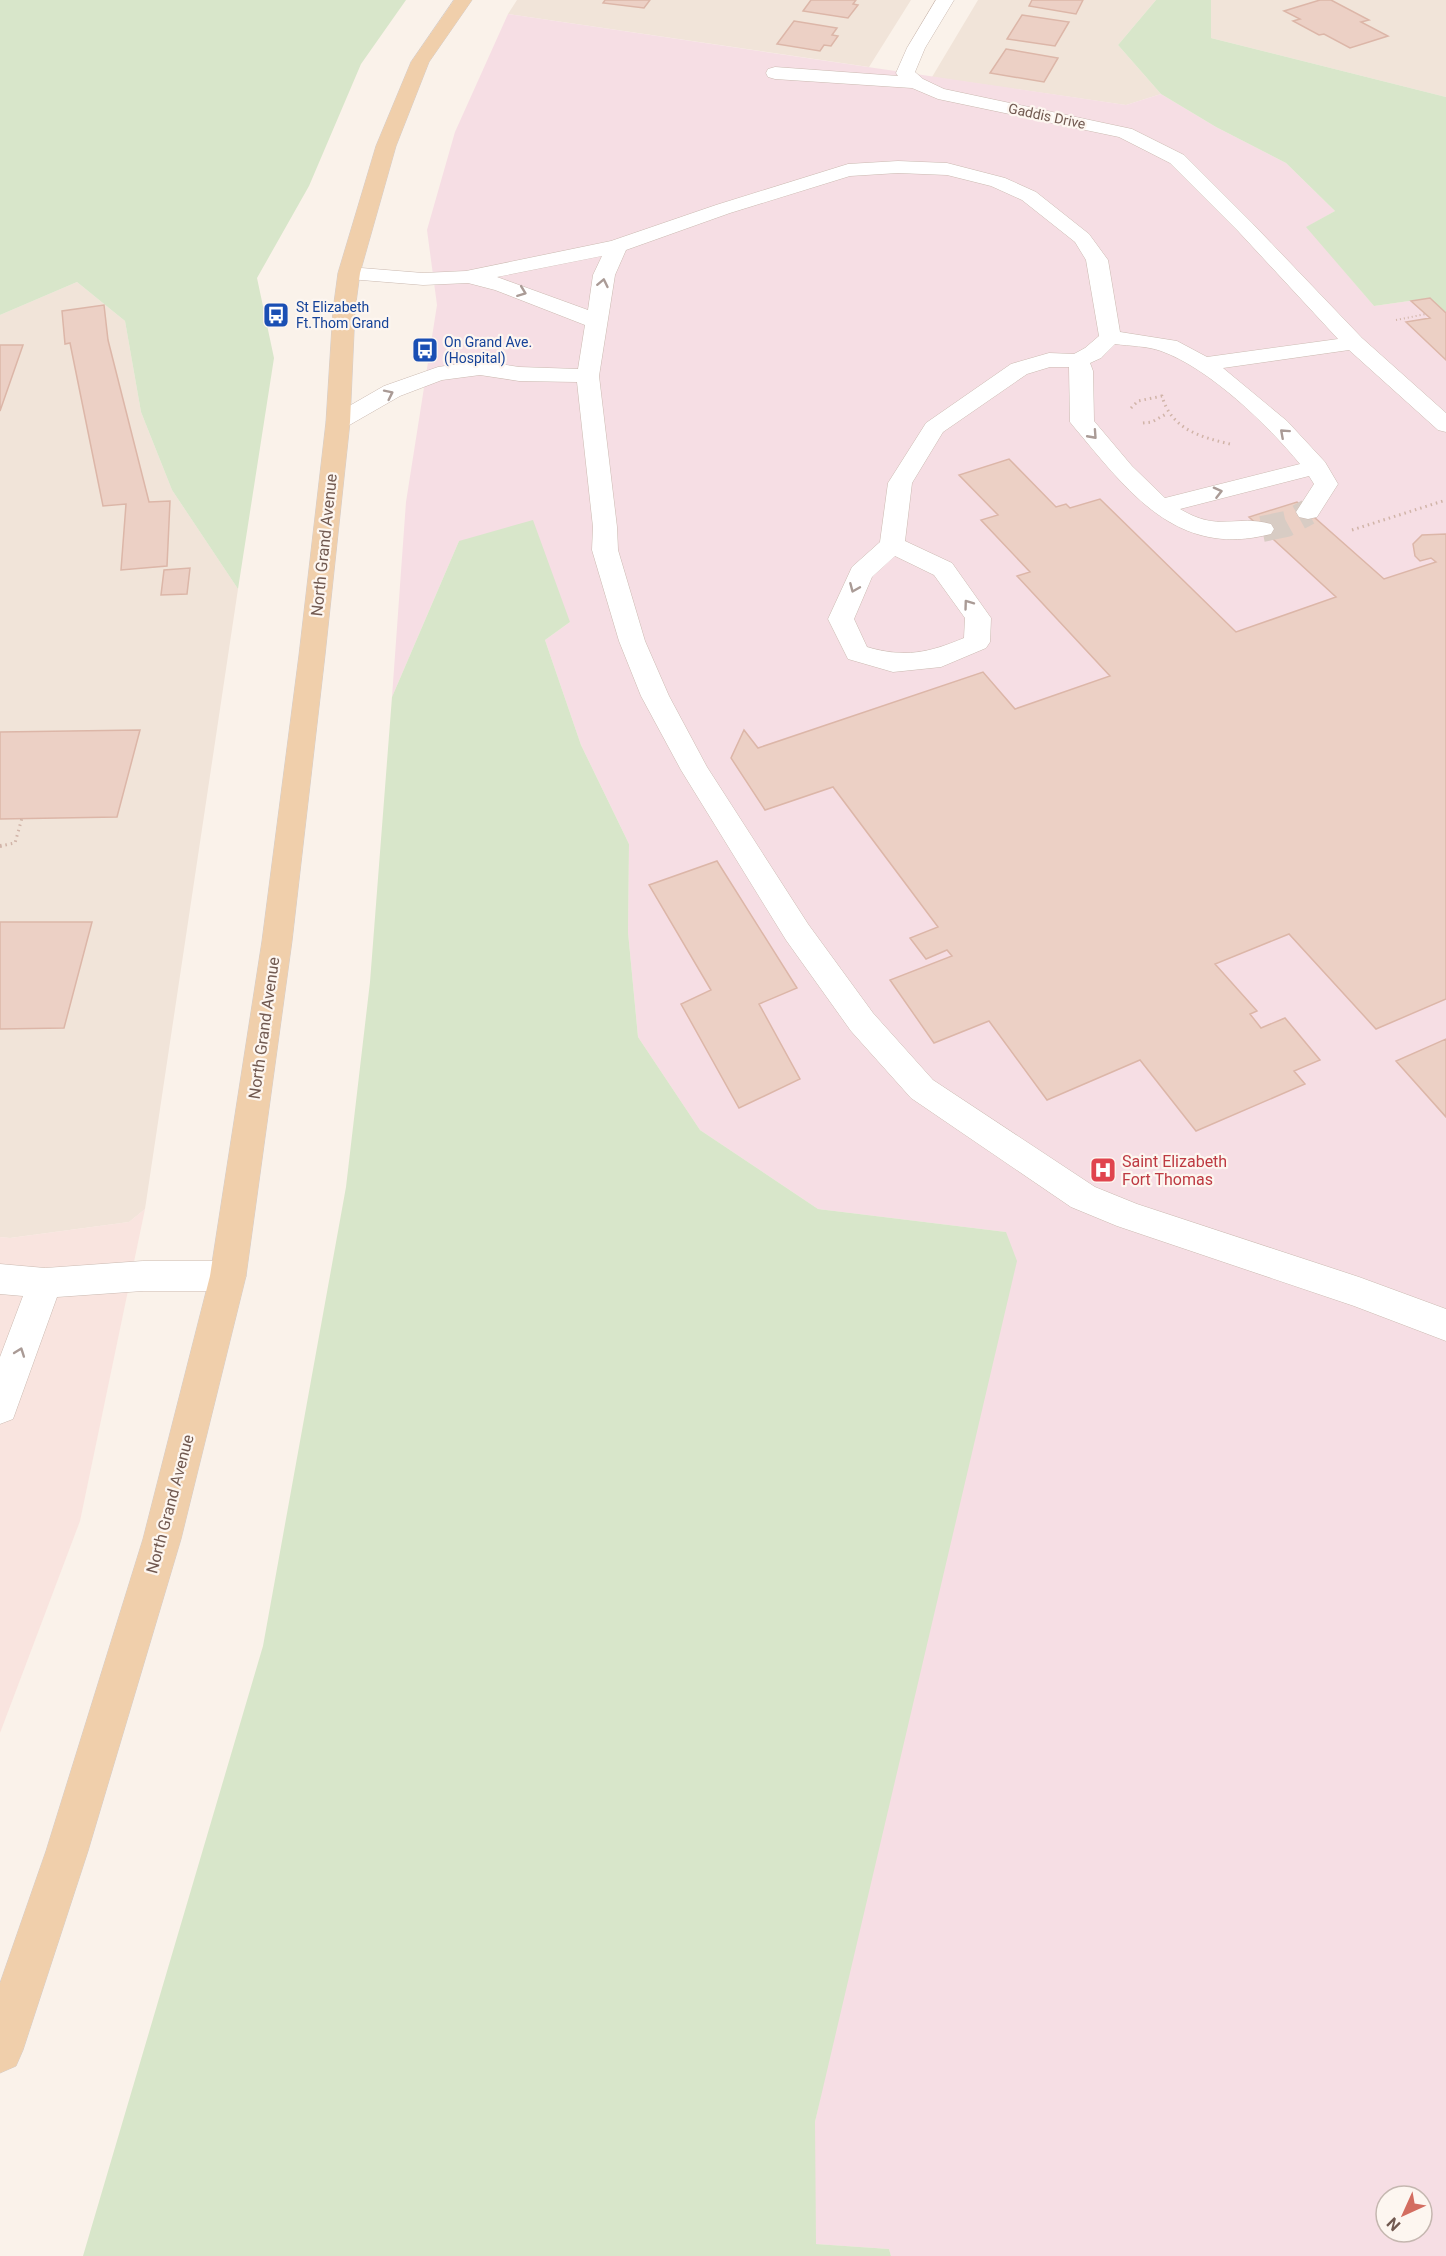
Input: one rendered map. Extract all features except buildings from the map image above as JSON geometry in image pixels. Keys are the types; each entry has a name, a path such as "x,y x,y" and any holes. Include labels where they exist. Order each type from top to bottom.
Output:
{"main road":[{"name":"North Grand Avenue","path":"0,2050 67,1851 162,1539 228,1276 277,941 338,422 349,273 386,146 420,62 463,0"}],"street":[{"path":"916,83 905,73 916,48 945,0"},
{"name":"Gaddis Drive","path":"775,73 916,83 938,93 1125,134 1177,159 1245,227 1354,344 1446,425"},
{"path":"349,273 423,279 466,277 617,246 723,208 848,170 897,167 947,169 998,182 1029,196 1082,238 1096,260 1110,337"},
{"path":"617,246 604,275 588,376 605,526 605,550 632,641 655,696 695,770 797,932 862,1022 922,1089 1083,1197 1129,1216 1359,1292 1446,1325"},
{"path":"466,277 502,285 598,322"},
{"path":"892,545 943,569 978,618 977,642 940,657 893,663 857,653 841,619 861,573 892,545 900,483 934,428 1019,369 1049,360 1078,361 1093,353 1110,337"},
{"path":"1110,337 1168,346 1205,364 1290,437 1317,467 1326,484 1308,512"},
{"path":"1205,364 1354,344"},
{"path":"1078,361 1082,371 1082,422 1145,493 1175,517 1210,530 1262,529"},
{"path":"338,422 392,392 438,374 480,368 519,374 588,376"},
{"path":"1161,506 1317,467"},
{"path":"0,1279 45,1283 143,1276 228,1276"},
{"path":"0,1407 45,1283"}],"path":[{"path":"1392,321 1426,314"},
{"path":"1130,414 1131,406 1138,401 1162,396"},
{"path":"1141,423 1152,422 1166,414"},
{"path":"1346,532 1446,500"},
{"path":"0,846 15,843 22,818"}],"shaded area":[{"path":"517,0 911,0 869,67 508,14"},
{"path":"978,0 1156,0 1118,45 1161,94 1126,105 932,77"},
{"path":"1211,0 1446,0 1446,97 1211,38"},
{"name":"Saint Elizabeth Fort Thomas","path":"508,14 1126,105 1161,94 1216,127 1286,163 1335,211 1307,227 1374,306 1430,298 1446,313 1446,2256 891,2256 889,2249 815,2244 815,2122 1006,1232 818,1209 700,1130 638,1037 628,932 629,844 581,745 545,640 570,622 459,541 392,697 406,502 437,305 427,230 455,132"},
{"path":"77,282 125,321 141,412 172,490 238,589 145,1209 129,1222 10,1238 0,1237 0,315"},
{"path":"145,1209 80,1521 0,1733 0,1237 10,1238 129,1222"}],"green space":[{"path":"0,0 406,0 361,64 309,186 257,278 274,358 238,589 172,490 141,412 125,321 77,282 0,315"},
{"path":"1156,0 1211,0 1211,38 1446,97 1446,313 1430,298 1374,306 1306,227 1335,211 1286,163 1216,127 1161,94 1118,45"},
{"path":"533,520 570,622 545,640 581,745 629,844 628,932 638,1037 700,1130 818,1209 1006,1232 1017,1261 815,2122 816,2244 889,2249 891,2256 83,2256 263,1646 346,1187 370,982 392,697 459,541"}],"tunnel":[{"path":"1262,529 1286,524 1308,512"}],"place":[{"name":"St Elizabeth Ft.Thom Grand","path":"276,315"},
{"name":"On Grand Ave. (Hospital)","path":"425,350"},
{"name":"Saint Elizabeth Fort Thomas","path":"1103,1170"}]}
